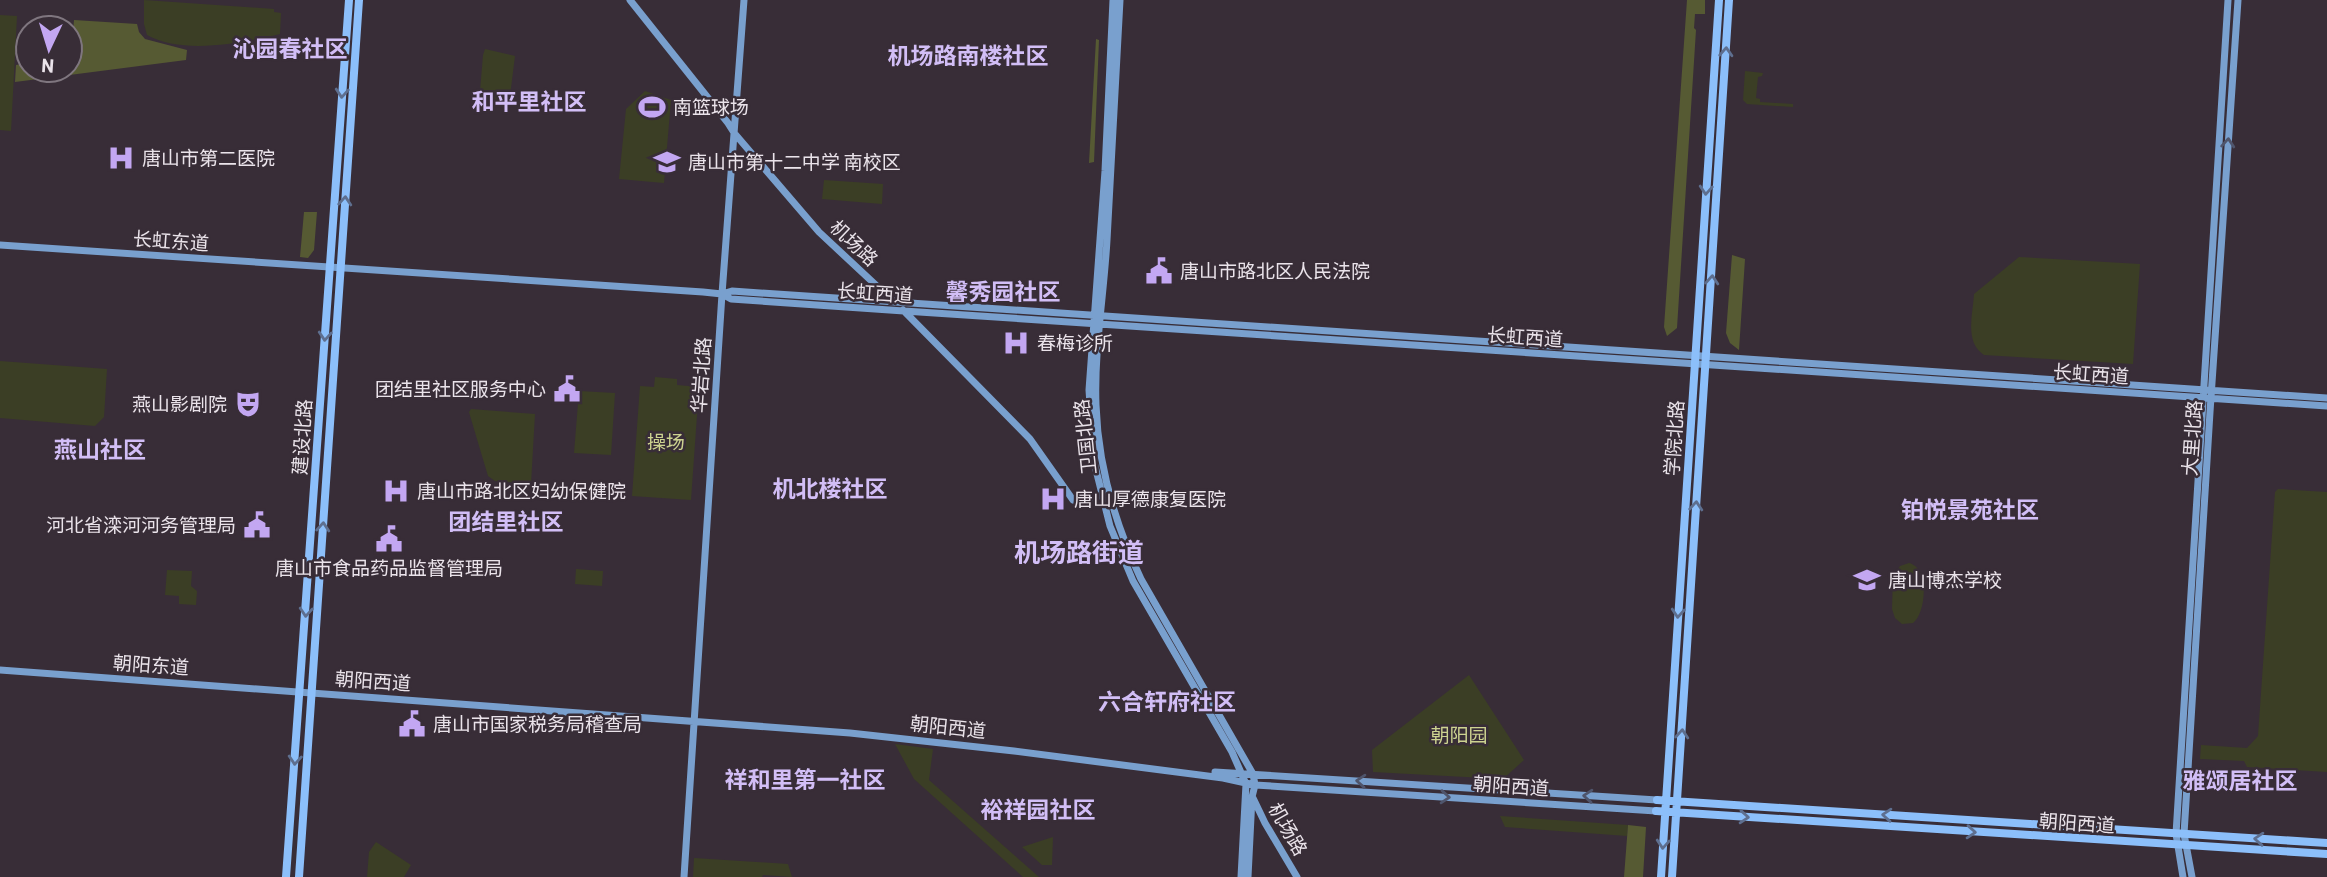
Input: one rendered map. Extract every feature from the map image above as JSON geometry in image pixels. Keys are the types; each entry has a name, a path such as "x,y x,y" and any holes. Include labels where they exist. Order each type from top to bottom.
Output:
{"main road":[{"name":"建设北路","path":"286,877 349,0"},
{"name":"建设北路","path":"299,877 359,0"},
{"name":"机场路","path":"630,0 735,134 819,232 904,311 1030,439 1073,500 1082,502 1105,494"},
{"name":"华岩北路","path":"684,877 744,0"},
{"name":"卫国北路","path":"1113,0 1096,407 1105,494 1120,552 1133,581 1246,784 1241,877"},
{"name":"卫国北路","path":"1098,315 1120,0"},
{"name":"学院北路","path":"1661,877 1660,811 1681,576 1719,0"},
{"name":"学院北路","path":"1672,877 1729,0"},
{"name":"大里北路","path":"2183,877 2180,834 2228,0"},
{"name":"大里北路","path":"2207,394 2238,0"},
{"path":"1709,146 1720,147"},
{"name":"长虹东道","path":"0,245 340,269"},
{"name":"长虹西道","path":"340,269 1098,315 1706,361 2207,394 2327,398"},
{"name":"长虹西道","path":"722,294 732,299 904,311 1694,360"},
{"name":"长虹西道","path":"2207,394 2327,406"},
{"name":"卫国北路","path":"1105,494 1141,579 1253,774 1255,785 1248,877"},
{"path":"1681,576 1691,578"},
{"name":"朝阳东道","path":"0,670 300,692"},
{"name":"朝阳西道","path":"300,692 696,720 704,718 964,744 1211,776 1255,785 2327,854"},
{"name":"朝阳西道","path":"742,723 926,737 1242,774 2327,844"},
{"name":"机场路","path":"1252,797 1297,877"},
{"name":"大里北路","path":"2181,846 2192,877"}],"green space":[{"path":"144,0 274,9 274,12 281,13 280,34 213,45 178,45 161,41 147,35"},
{"path":"1687,0 1705,0 1705,14 1695,14 1677,328 1667,336 1664,327"},
{"path":"0,15 14,16 11,131 0,130"},
{"path":"84,21 137,24 145,39 187,50 186,60 84,73"},
{"path":"1096,39 1099,40 1094,162 1089,163"},
{"path":"485,49 515,56 509,104 479,103"},
{"path":"1745,71 1763,73 1758,77 1756,98 1760,99 1760,102 1793,104 1793,107 1747,104 1743,100"},
{"path":"645,91 671,100 664,183 619,179 626,109"},
{"path":"824,180 883,184 882,204 822,199"},
{"path":"304,212 317,212 314,250 308,258 300,257"},
{"path":"1732,255 1745,259 1739,350 1730,343 1726,333"},
{"path":"2019,257 2140,264 2133,364 1984,355 1974,343 1972,335 1974,294"},
{"path":"0,361 107,369 104,417 95,426 0,418"},
{"name":"操场","path":"655,377 677,379 677,385 699,387 691,500 632,496 640,386 654,387"},
{"name":"操场","path":"579,391 615,393 611,455 574,453"},
{"path":"471,409 535,414 531,484 495,481 488,476 469,412"},
{"path":"2278,489 2327,492 2327,772 2247,767 2244,761 2200,759 2201,745 2247,748 2258,736 2275,492"},
{"path":"1909,563 1920,573 1923,601 1913,623 1902,624 1895,618 1892,609 1893,576 1900,566"},
{"path":"576,569 603,571 602,586 575,584"},
{"path":"167,570 192,571 191,586 197,591 196,605 179,604 179,596 165,595"},
{"name":"朝阳园","path":"1469,675 1524,760 1503,779 1373,772 1372,750"},
{"path":"895,744 933,749 929,780 1039,877 1023,877 914,779"},
{"path":"1500,816 1628,825 1627,836 1505,827"},
{"path":"1628,825 1646,827 1643,877 1624,877"},
{"path":"1053,837 1052,865 1042,865 1022,847"},
{"path":"376,842 411,865 404,877 367,877 369,852"},
{"path":"694,858 788,864 792,877 693,877"}],"place":[{"name":"南篮球场","path":"652,107"},
{"name":"唐山市第二医院","path":"121,158"},
{"name":"唐山市第十二中学 南校区","path":"667,162"},
{"name":"唐山市路北区人民法院","path":"1159,271"},
{"name":"春梅诊所","path":"1016,343"},
{"name":"团结里社区服务中心","path":"567,389"},
{"name":"燕山影剧院","path":"248,404"},
{"name":"唐山市路北区妇幼保健院","path":"396,491"},
{"name":"唐山厚德康复医院","path":"1053,499"},
{"name":"河北省滦河河务管理局","path":"257,525"},
{"name":"唐山市食品药品监督管理局","path":"389,539"},
{"name":"唐山博杰学校","path":"1867,580"},
{"name":"唐山市国家税务局稽查局","path":"412,724"}],"district":[{"name":"沁园春社区","path":"290,49"},
{"name":"机场路南楼社区","path":"968,56"},
{"name":"和平里社区","path":"529,102"},
{"name":"馨秀园社区","path":"1003,292"},
{"name":"燕山社区","path":"100,450"},
{"name":"机北楼社区","path":"830,489"},
{"name":"铂悦景苑社区","path":"1970,510"},
{"name":"团结里社区","path":"506,522"},
{"name":"机场路街道","path":"1079,553"},
{"name":"六合轩府社区","path":"1167,702"},
{"name":"祥和里第一社区","path":"805,780"},
{"name":"雅颂居社区","path":"2240,781"},
{"name":"裕祥园社区","path":"1038,810"}]}
